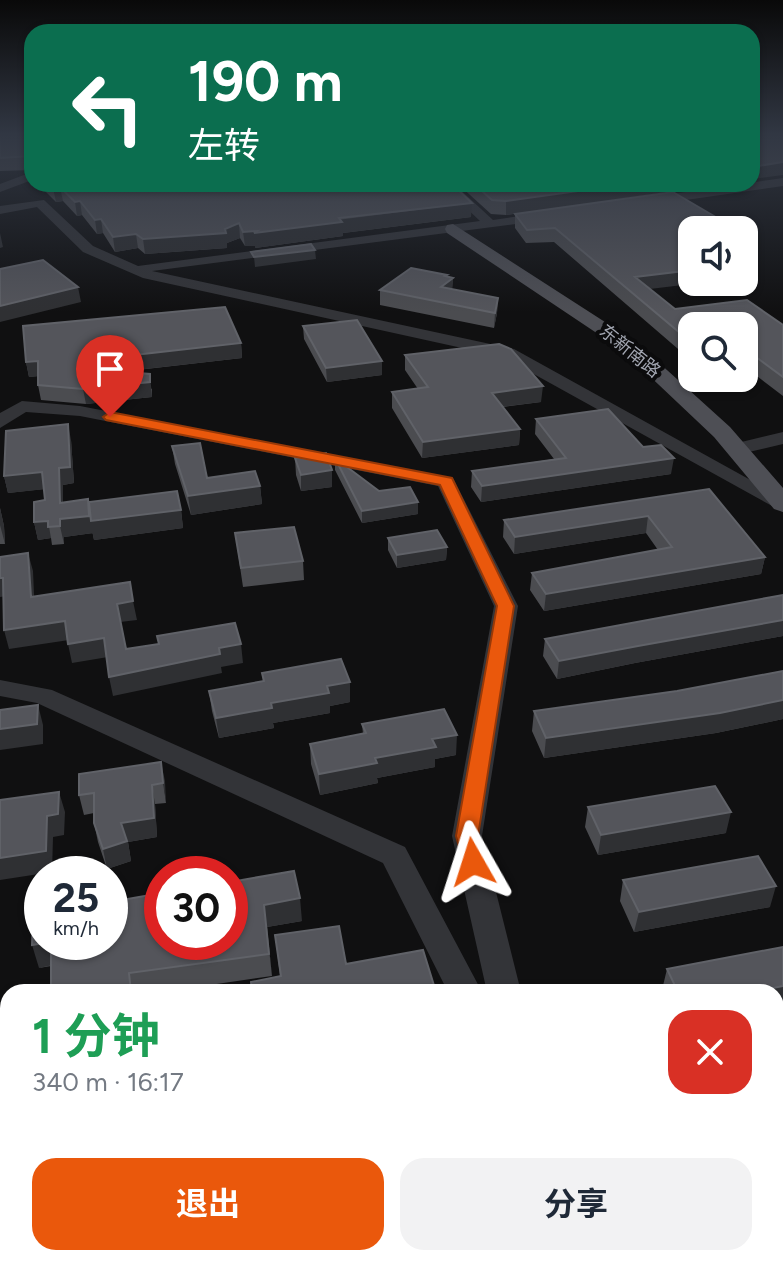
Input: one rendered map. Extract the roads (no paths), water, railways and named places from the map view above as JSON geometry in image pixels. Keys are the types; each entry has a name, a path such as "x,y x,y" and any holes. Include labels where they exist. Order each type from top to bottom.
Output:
{"main road":[{"name":"东新南路","path":"453,229 629,346 736,449 783,505"}],"street":[{"path":"458,194 490,224"},
{"path":"644,202 699,194"},
{"path":"0,210 40,203 88,249 148,275 508,353 783,505"},
{"path":"134,269 567,213"},
{"path":"0,422 22,406 80,411 446,482 506,606 467,836 502,984"},
{"path":"736,449 783,438"},
{"path":"0,688 43,696 394,855 461,984"}]}
